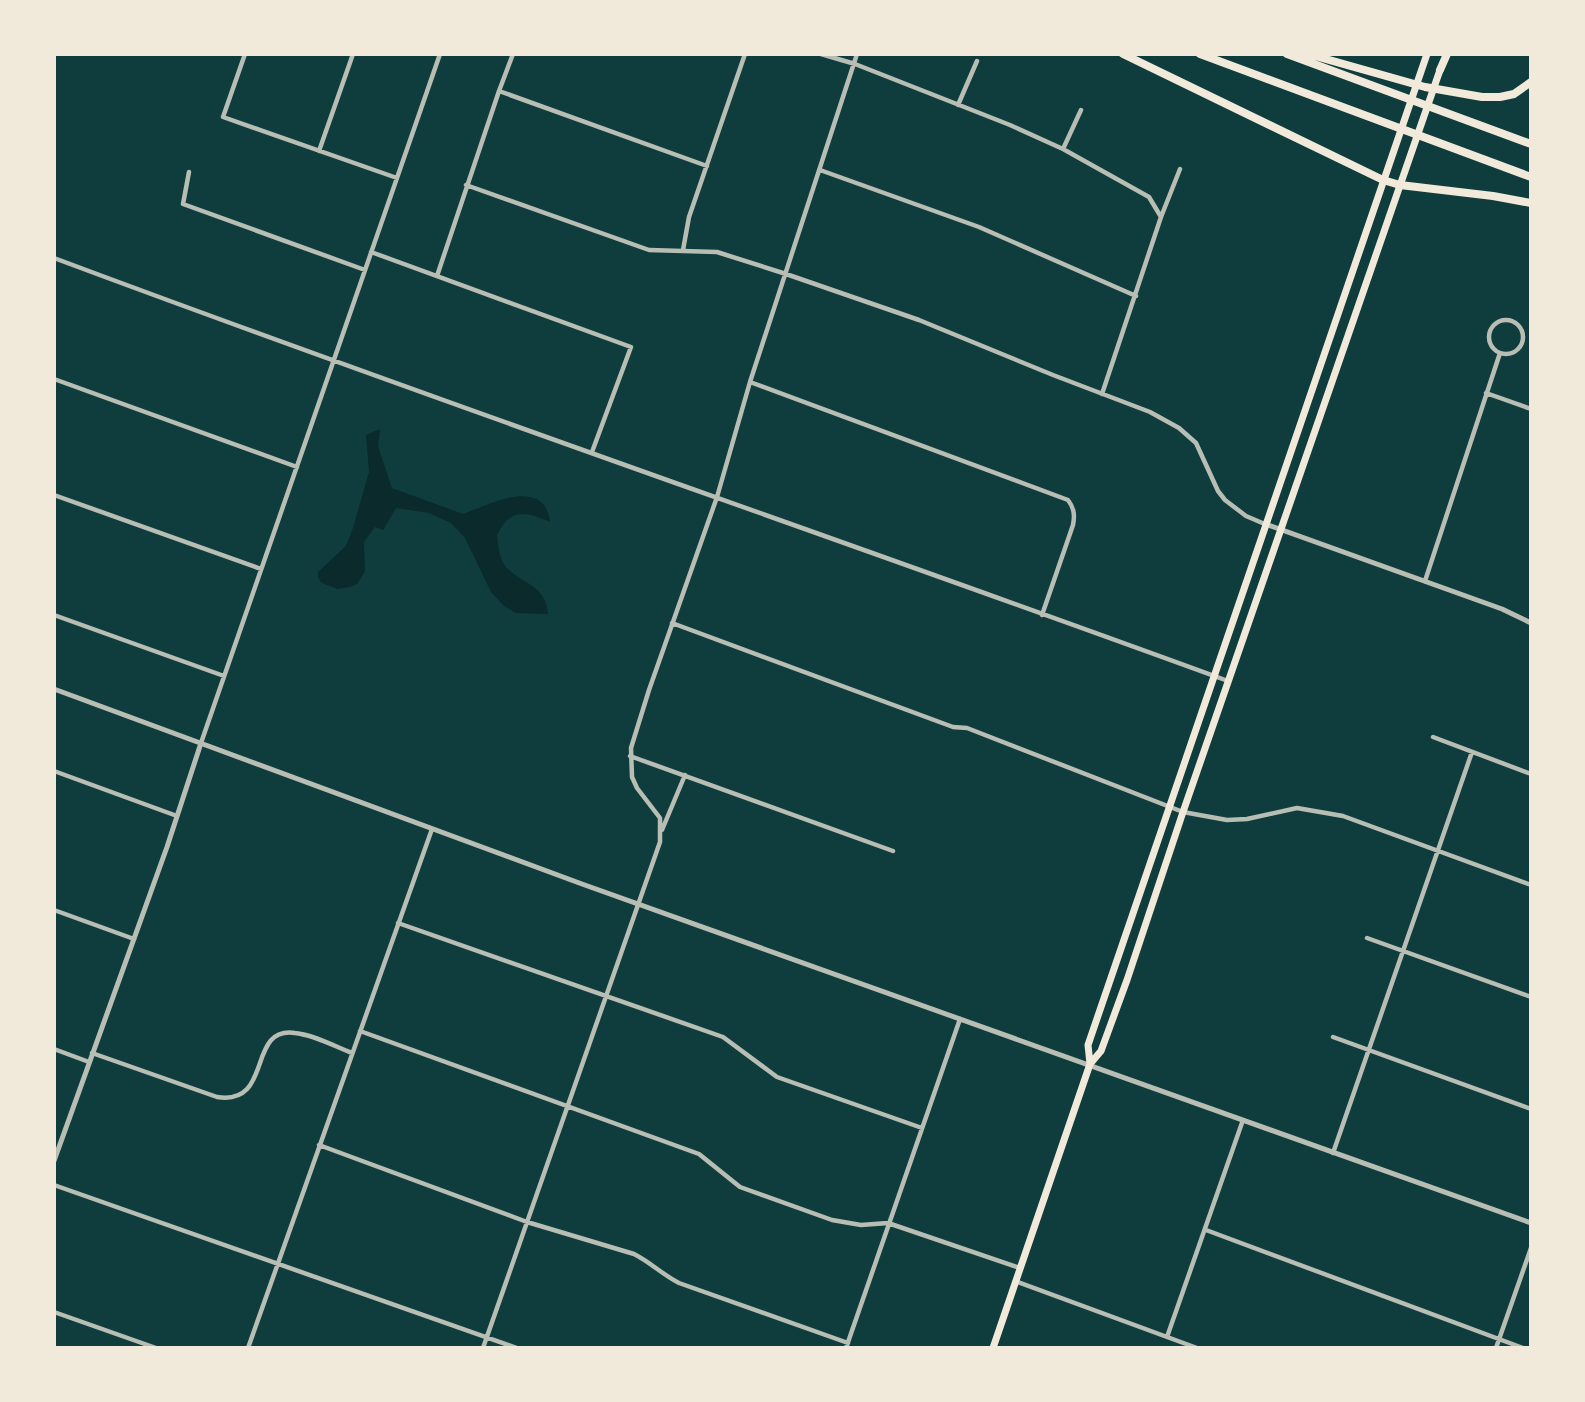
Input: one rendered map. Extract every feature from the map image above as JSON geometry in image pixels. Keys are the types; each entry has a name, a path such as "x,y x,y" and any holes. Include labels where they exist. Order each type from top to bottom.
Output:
{"highway":[{"path":"1123,54 1383,180 1400,185 1531,203"},
{"path":"1200,54 1531,177"},
{"path":"1287,54 1531,144"},
{"path":"1308,54 1425,87 1482,97 1514,94 1531,82"},
{"path":"1090,1065 1088,1045 1427,54"},
{"path":"993,1348 1090,1065 1101,1051 1141,939 1280,529 1447,54"},
{"path":"1126,934 1141,939"}],"street":[{"path":"245,54 223,117 397,178"},
{"path":"319,151 353,54"},
{"path":"54,1161 177,816 440,54"},
{"path":"437,276 513,54"},
{"path":"683,250 690,217 745,54"},
{"path":"821,54 855,64 1063,149 1149,197 1161,217"},
{"path":"662,831 660,818 632,777 630,756 645,701 717,497 750,382 858,54"},
{"path":"958,105 976,61"},
{"path":"499,91 708,166"},
{"path":"1063,149 1081,110"},
{"path":"1102,394 1161,217 1180,169"},
{"path":"820,170 979,227 1136,296"},
{"path":"189,172 183,204 365,270"},
{"path":"466,185 642,248 717,252 786,274 919,320 1164,418 1196,443 1218,491 1246,516 1515,614 1531,623"},
{"path":"371,252 631,347 592,452"},
{"path":"54,258 334,363 592,452 1228,681"},
{"path":"1501,320 1512,321 1521,329 1522,340 1514,352 1500,353 1492,346 1489,332 1501,320"},
{"path":"1425,581 1500,353"},
{"path":"54,379 297,467"},
{"path":"750,382 1068,500 1073,506 1073,525 1042,615"},
{"path":"1486,393 1531,409"},
{"path":"54,495 261,569"},
{"path":"54,614 224,676"},
{"path":"672,623 953,727 967,728 1183,812 1227,820 1247,819 1297,808 1343,816 1531,885"},
{"path":"54,689 639,904 1531,1223"},
{"path":"1433,737 1531,774"},
{"path":"1334,1153 1472,752"},
{"path":"630,756 893,851"},
{"path":"54,771 177,816"},
{"path":"483,1348 639,904 662,831 684,775"},
{"path":"248,1348 432,829"},
{"path":"54,910 134,939"},
{"path":"398,923 723,1037 777,1077 922,1128"},
{"path":"1367,938 1531,998"},
{"path":"319,1145 527,1222 634,1254 679,1283 847,1345 960,1018"},
{"path":"360,1031 699,1154 740,1187 832,1220 861,1225 888,1223 1020,1268"},
{"path":"92,1053 217,1097 231,1099 245,1092 253,1083 270,1040 281,1034 297,1033 352,1053"},
{"path":"1333,1037 1531,1109"},
{"path":"54,1049 89,1062"},
{"path":"1167,1337 1243,1120"},
{"path":"54,1185 517,1348"},
{"path":"1206,1230 1523,1348"},
{"path":"1496,1348 1531,1248"},
{"path":"1016,1281 1197,1348"},
{"path":"54,1312 156,1348"}],"water":[{"path":"380,429 378,446 392,488 463,514 500,500 527,496 538,500 546,508 550,522 520,514 508,520 497,535 499,552 506,567 539,591 548,614 516,613 504,606 491,592 465,538 451,523 429,513 396,508 383,530 375,527 364,542 365,571 357,584 337,589 322,583 318,572 346,546 353,528 369,472 366,435"}]}
